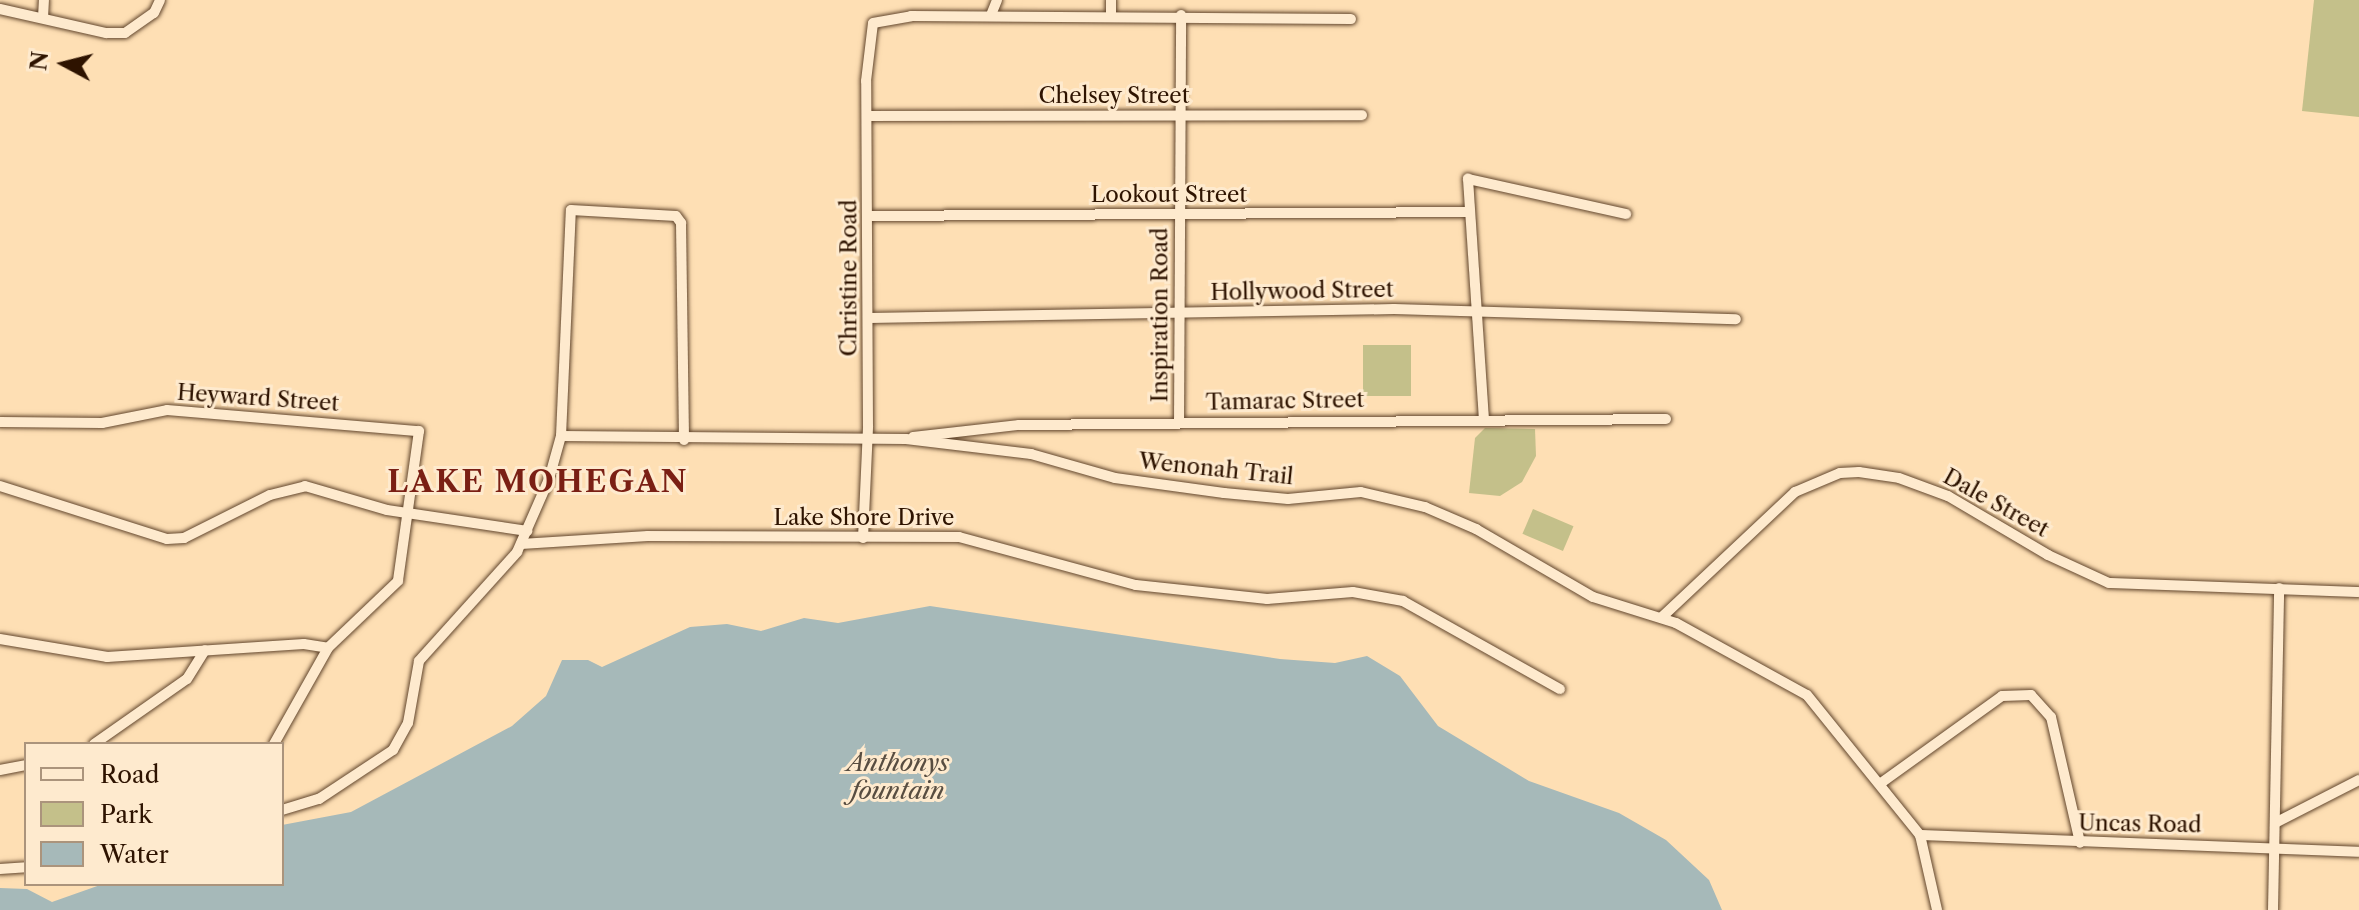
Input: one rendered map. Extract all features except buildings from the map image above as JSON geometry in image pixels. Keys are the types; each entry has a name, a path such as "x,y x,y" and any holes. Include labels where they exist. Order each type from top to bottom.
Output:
{"street":[{"path":"43,18 44,0"},
{"path":"0,9 125,33 154,13 160,0"},
{"path":"997,0 991,15 1351,19"},
{"path":"1111,0 1111,15"},
{"name":"Christine Road","path":"863,538 868,439 867,116 870,31 877,21 991,15"},
{"name":"Inspiration Road","path":"1179,423 1183,313 1181,15"},
{"name":"Chelsey Street","path":"867,116 1362,115"},
{"path":"1484,420 1474,315 1468,179 1626,214"},
{"path":"284,809 319,799 393,750 408,723 419,661 521,544 561,436 571,210 676,216 681,223 684,440"},
{"name":"Lookout Street","path":"869,216 1469,212"},
{"name":"Hollywood Street","path":"869,318 1394,309 1474,315 1736,319"},
{"name":"Heyward Street","path":"0,422 102,423 167,410 419,431 409,513"},
{"name":"Tamarac Street","path":"906,439 1019,425 1666,419"},
{"name":"Wenonah Trail","path":"561,436 684,440 906,439 1031,454 1115,478 1224,493 1288,499 1361,492 1425,507 1476,529 1593,597 1662,617 1807,695 1920,835 1937,910"},
{"name":"Dale Street","path":"1662,617 1795,492 1840,473 1876,474 1917,483 2109,583 2359,592"},
{"path":"0,486 167,539 184,538 270,495 305,486 409,513 527,531"},
{"path":"275,742 328,648 398,581 409,513"},
{"name":"Lake Shore Drive","path":"521,544 610,537 972,539 1080,574 1136,585 1267,599 1353,592 1403,601 1560,689"},
{"path":"2273,910 2279,588"},
{"path":"0,639 107,657 205,650 328,648"},
{"path":"97,742 187,679 205,650"},
{"path":"1881,783 1930,744 2010,694 2031,695 2051,717 2080,843"},
{"path":"0,770 24,765"},
{"path":"2277,822 2359,780"},
{"name":"Uncas Road","path":"1920,835 2080,843 2274,846 2359,852"},
{"path":"0,869 24,867"}],"green space":[{"path":"2314,0 2359,0 2359,117 2302,111"},
{"path":"1363,345 1411,345 1411,396 1363,396"},
{"path":"1485,428 1535,429 1536,456 1522,482 1500,496 1469,493 1475,438"},
{"path":"1533,509 1574,526 1563,551 1522,534"}],"water":[{"name":"Anthonys fountain","path":"930,606 1280,659 1335,663 1367,656 1400,676 1438,726 1529,781 1619,813 1666,840 1709,880 1722,910 0,910 0,888 27,889 52,902 97,886 284,886 284,825 351,812 512,726 546,696 562,660 588,660 602,667 690,627 727,624 761,631 804,618 838,623"}],"district":[{"name":"LAKE MOHEGAN","path":"538,482"}]}
